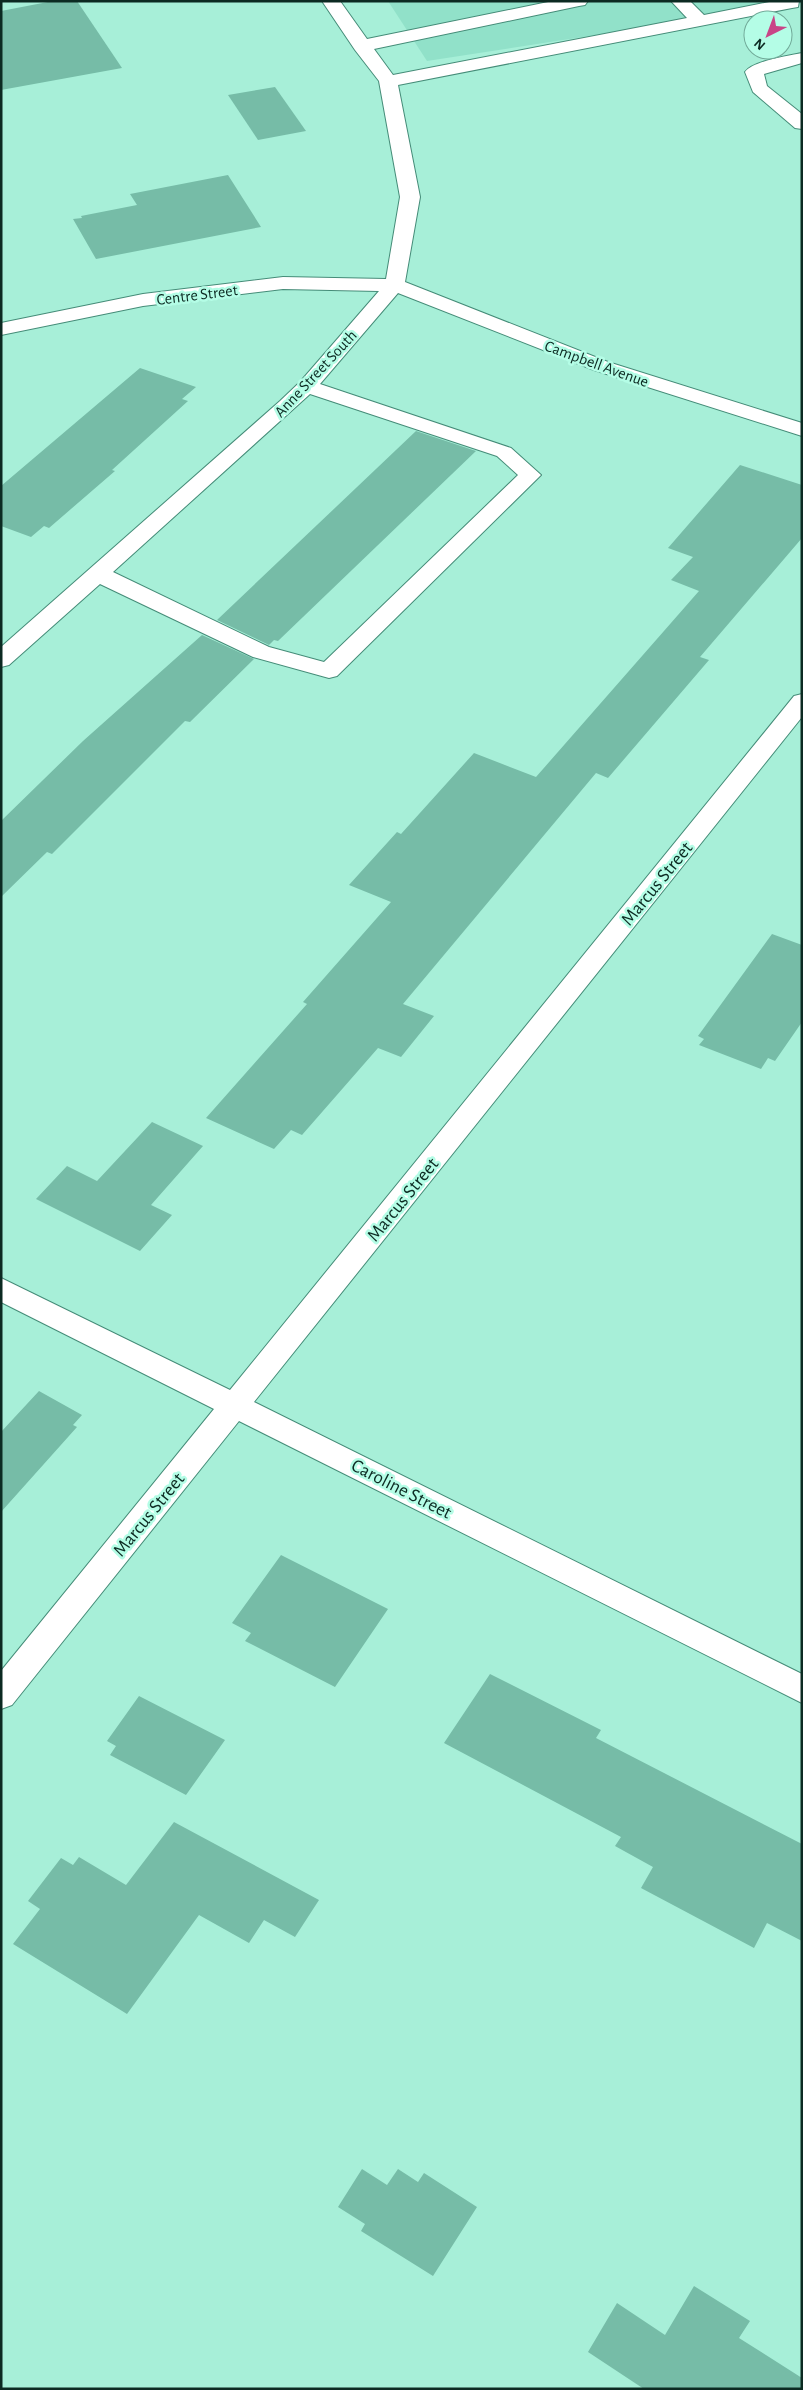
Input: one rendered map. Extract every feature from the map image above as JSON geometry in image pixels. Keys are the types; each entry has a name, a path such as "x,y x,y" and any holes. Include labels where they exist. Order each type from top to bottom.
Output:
{"street":[{"path":"330,1 388,81 410,197 395,286"},
{"path":"361,46 579,1"},
{"path":"680,1 700,22"},
{"path":"388,81 700,22 792,3 790,1"},
{"path":"802,58 772,65 754,72 759,88 802,124"},
{"name":"Centre Street","path":"1,329 143,300 283,283 395,286"},
{"name":"Anne Street South","path":"1,660 307,386 395,286"},
{"name":"Campbell Avenue","path":"395,286 602,366 802,430"},
{"path":"98,574 261,652 329,671 530,475 504,452 307,386"},
{"name":"Marcus Street","path":"1,1695 802,701"},
{"name":"Caroline Street","path":"1,1288 802,1689"}],"shaded area":[{"path":"388,1 802,1 802,3 757,10 743,10 743,12 427,61"}],"building":[{"path":"53,1 77,1 122,68 1,90 1,11"},
{"path":"275,87 306,131 258,140 228,95"},
{"path":"228,175 261,227 96,259 73,219 137,205 130,194"},
{"path":"140,368 196,387 182,399 188,401 112,470 115,471 49,528 44,526 31,537 1,526 1,486"},
{"path":"416,431 476,451 278,641 274,640 269,645 217,620"},
{"path":"740,465 802,485 802,538 700,657 709,660 608,778 596,773 403,1004 434,1016 401,1057 378,1048 302,1135 291,1130 274,1149 206,1118 307,1004 303,1002 391,902 349,885 397,832 401,834 474,753 536,777 699,591 671,580 693,557 668,548"},
{"path":"202,635 254,659 190,722 185,721 52,854 47,852 1,897 1,821 83,741"},
{"path":"772,934 802,945 802,1022 775,1061 768,1058 761,1069 699,1045 704,1039 698,1036"},
{"path":"152,1122 203,1146 151,1205 172,1215 140,1251 36,1199 67,1166 97,1181"},
{"path":"39,1391 82,1415 73,1425 77,1427 1,1512 1,1432"},
{"path":"281,1555 388,1609 335,1687 245,1641 251,1633 232,1623"},
{"path":"490,1674 601,1730 596,1738 802,1844 802,1941 767,1923 754,1948 641,1888 653,1867 615,1846 621,1837 444,1743"},
{"path":"139,1696 225,1740 186,1795 110,1755 116,1746 107,1741"},
{"path":"174,1822 319,1900 295,1937 264,1920 249,1943 199,1915 127,2014 13,1944 40,1909 28,1901 61,1858 73,1865 79,1857 126,1885"},
{"path":"362,2169 387,2185 398,2169 418,2182 424,2173 477,2207 433,2276 361,2231 365,2224 338,2207"},
{"path":"694,2286 750,2321 739,2338 802,2378 802,2389 644,2389 588,2352 617,2303 665,2335"}]}
